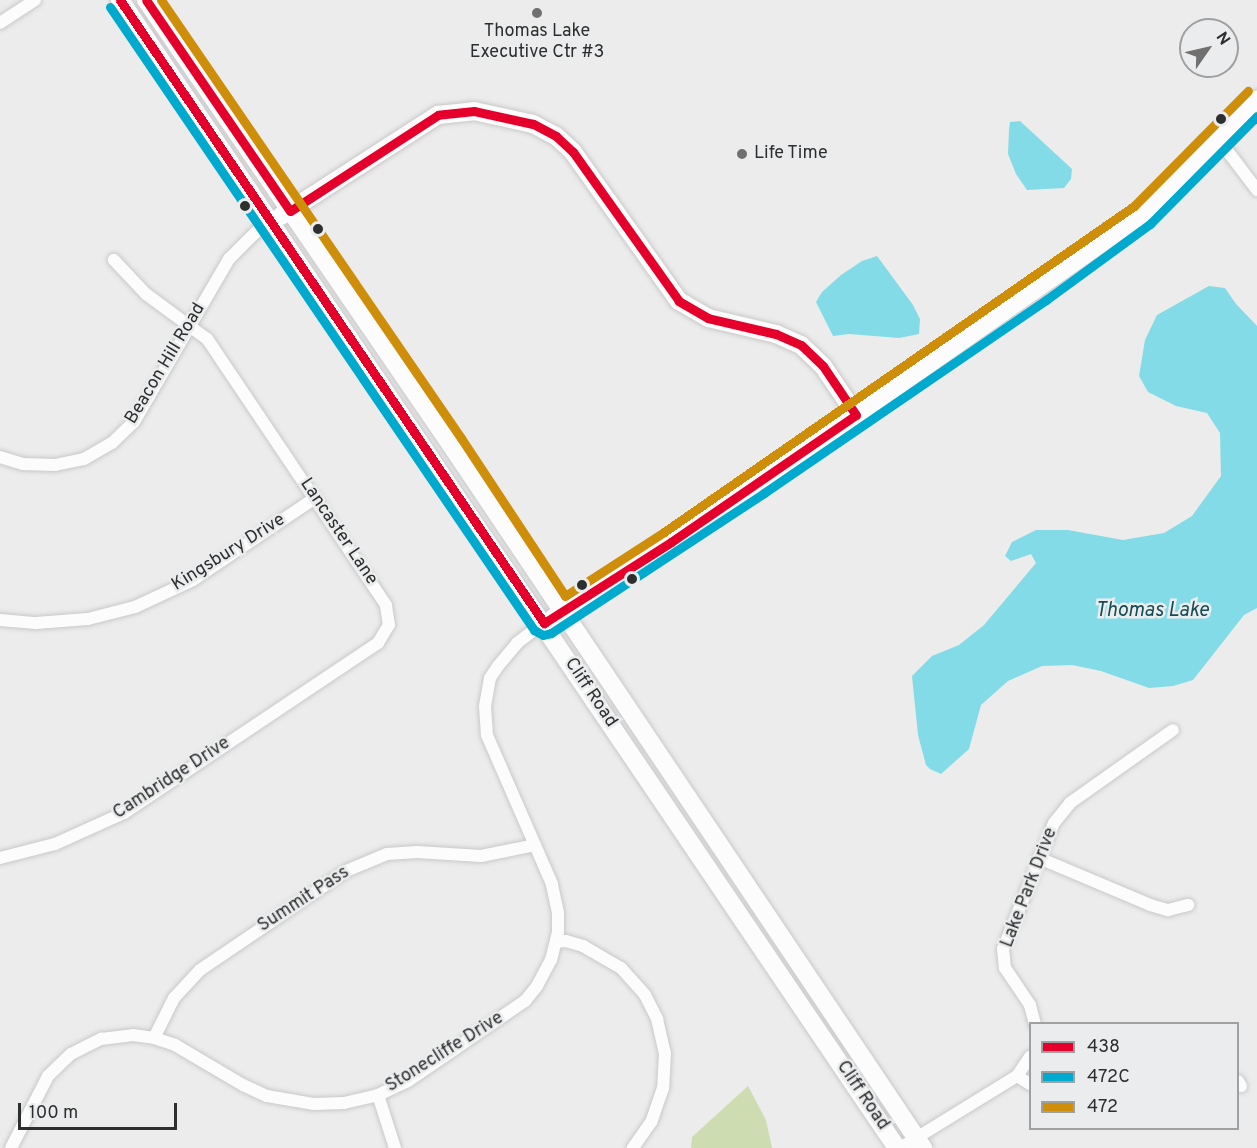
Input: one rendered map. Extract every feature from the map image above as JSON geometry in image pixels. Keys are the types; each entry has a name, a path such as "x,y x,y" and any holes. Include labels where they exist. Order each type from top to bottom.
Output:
{"main road":[{"name":"Cliff Road","path":"120,0 899,1148"},
{"name":"Cliff Road","path":"146,0 451,445 561,612 920,1143"},
{"path":"544,623 671,542 1142,215 1219,140 1257,99"},
{"path":"271,223 438,115 474,111 533,124 556,136 573,152 679,301 708,318 776,334 801,345 823,366 856,415"}],"street":[{"path":"0,22 35,0"},
{"path":"1219,140 1257,190"},
{"name":"Beacon Hill Road","path":"0,457 23,464 55,465 84,459 112,443 134,422 229,259 258,230 271,223"},
{"name":"Lancaster Lane","path":"114,260 146,294 190,324 207,339 386,605 390,625 378,642 273,714"},
{"name":"Kingsbury Drive","path":"0,620 36,623 88,619 135,607 193,580 315,498"},
{"name":"Stonecliffe Drive","path":"11,1148 41,1085 55,1068 71,1054 90,1043 111,1037 133,1035 154,1038 175,1045 243,1085 288,1101 314,1104 344,1103 378,1095 408,1082 517,1008 542,978 556,942 558,913 555,894 487,735 485,706 490,678 498,666 522,638 544,623"},
{"name":"Cambridge Drive","path":"0,858 55,844 124,813 273,714"},
{"name":"Lake Park Drive","path":"1035,1022 1029,1005 1005,968 1003,949 1054,823 1070,803 1173,730"},
{"name":"Summit Pass","path":"154,1038 174,998 200,970 346,871 387,854 417,852 481,856 535,845"},
{"path":"1039,858 1150,905 1167,910 1188,905"},
{"path":"556,942 566,941 583,946 621,968 645,995 657,1019 665,1053 663,1088 651,1122 633,1148"},
{"path":"899,1148 920,1143 1017,1076 1029,1058"},
{"path":"1017,1076 1029,1083"},
{"path":"378,1095 395,1148"}],"green space":[{"path":"748,1086 766,1120 772,1148 691,1148 692,1137"}],"water":[{"path":"1020,121 1072,169 1071,179 1064,188 1027,190 1016,174 1008,154 1009,130 1010,122"},
{"path":"877,256 913,305 920,319 919,334 899,338 849,334 833,336 816,302 822,292 841,275 862,261"},
{"name":"Thomas Lake","path":"1209,286 1225,288 1236,304 1257,326 1257,608 1244,615 1193,680 1173,686 1149,688 1101,671 1072,665 1042,666 1008,681 981,705 969,749 941,774 930,769 926,765 918,735 912,676 932,656 959,645 984,625 1036,563 1031,554 1011,561 1005,556 1012,542 1036,530 1068,530 1123,540 1164,533 1192,516 1221,476 1220,433 1207,413 1176,406 1148,392 1139,376 1145,340 1157,315"}],"transit line":[{"name":"438","path":"120,0 544,623 671,542 856,415 823,366 801,345 776,334 708,318 679,301 573,152 556,136 533,124 474,111 438,115 290,211 146,0"},
{"name":"472","path":"161,0 461,438 565,596 664,532 1134,206 1248,91"},
{"name":"472C","path":"110,7 534,630 543,635 551,633 764,493 1046,300 1150,224 1257,116"}],"place":[{"name":"Thomas Lake Executive Ctr #3","path":"537,13"},
{"name":"Life Time","path":"742,154"}]}
